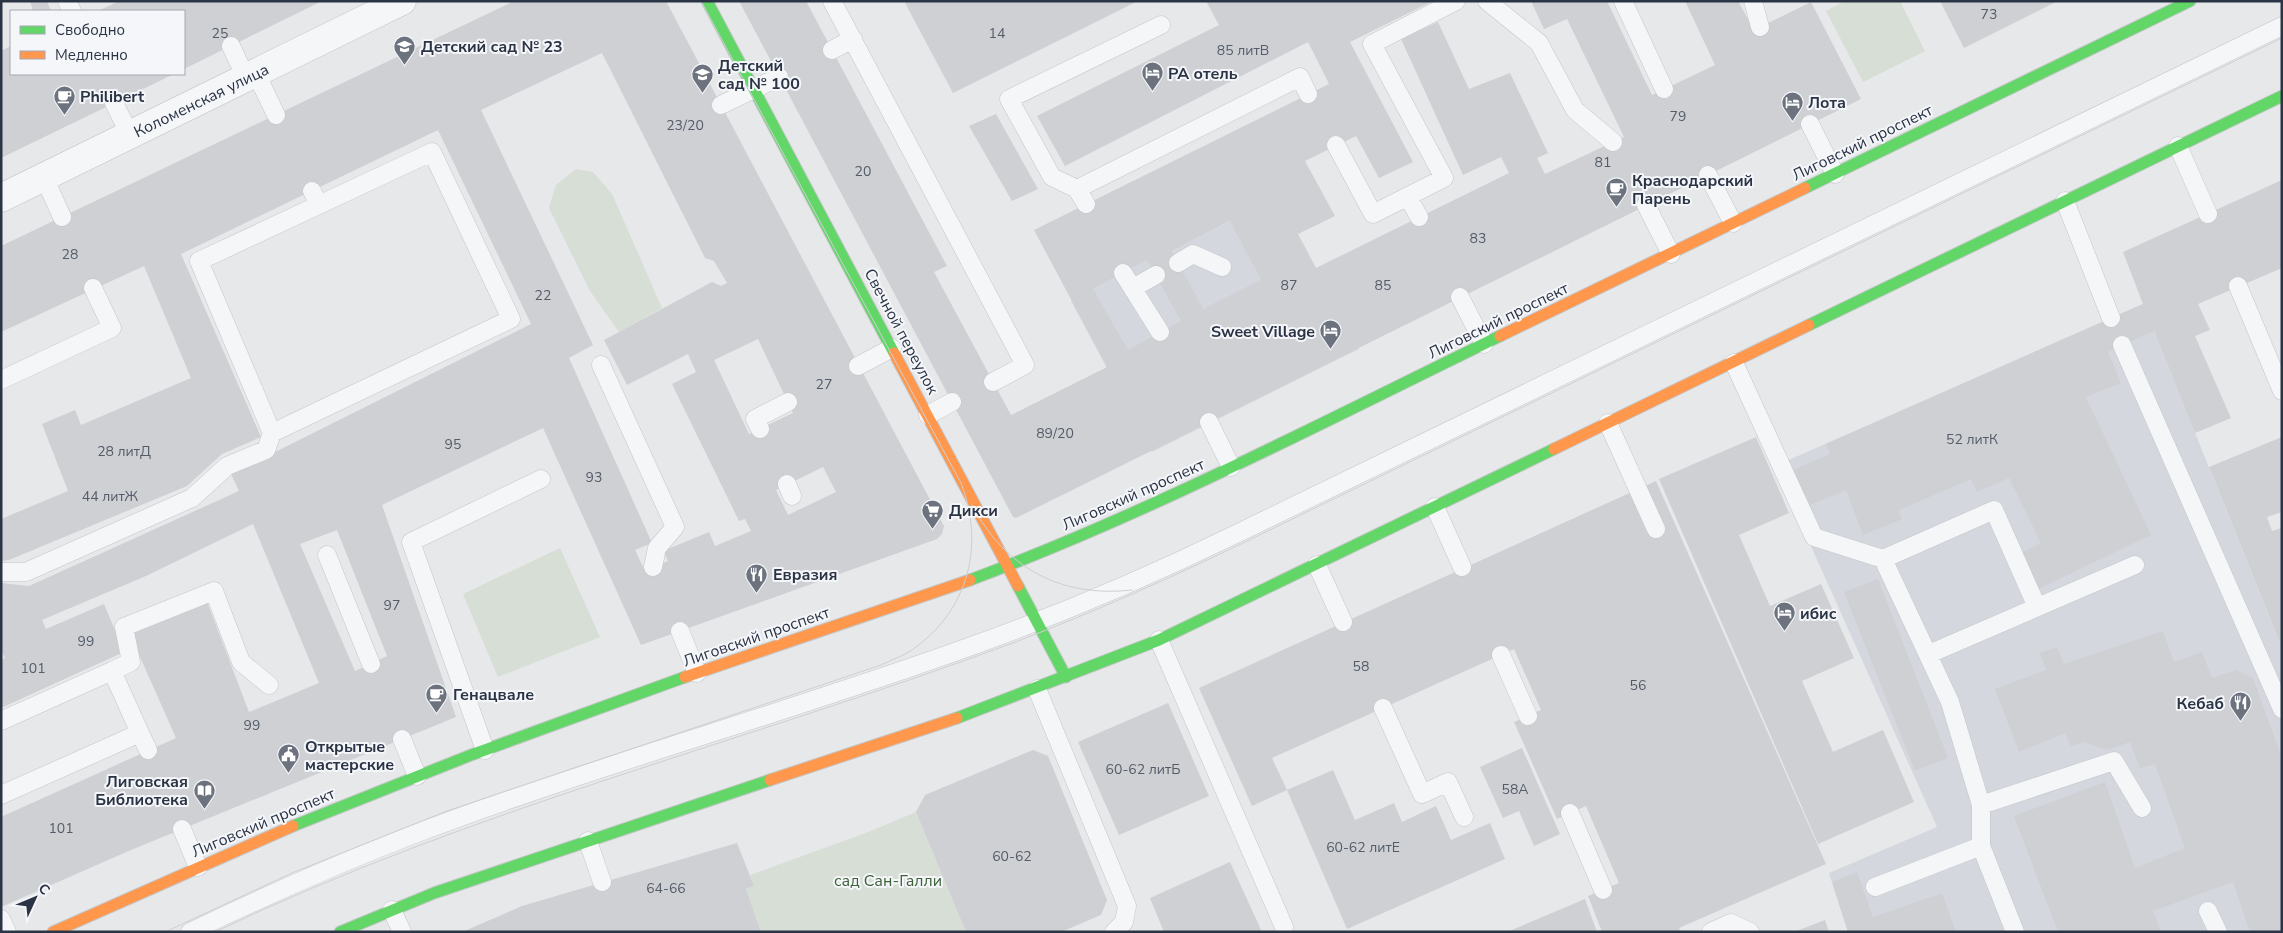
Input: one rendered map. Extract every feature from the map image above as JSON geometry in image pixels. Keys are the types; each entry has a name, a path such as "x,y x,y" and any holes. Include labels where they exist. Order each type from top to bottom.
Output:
{"main road":[{"name":"Свечной переулок","path":"707,1 1066,677"},
{"name":"Лиговский проспект","path":"53,932 198,866 417,776 697,673 908,602 1007,566 1102,527 1231,467 2190,1"},
{"path":"340,932 392,910 511,866 960,717 1037,689 1159,640 2282,96"}],"street":[{"name":"Коломенская улица","path":"1,198 251,75 389,4"}],"lane":[{"path":"832,1 1025,365 993,382"},
{"path":"1336,146 1373,214 1444,178 1372,44 1456,1"},
{"path":"1486,1 1538,43 1575,110 1614,142"},
{"path":"1623,1 1664,89"},
{"path":"1753,1 1760,27"},
{"path":"1161,25 1010,99 1052,177 1082,197 1300,77 1308,94"},
{"path":"190,932 327,870 451,821 939,658 1037,622 1126,585 1229,538 2282,26"},
{"path":"832,50 852,39"},
{"path":"231,46 276,115"},
{"path":"721,105 779,77"},
{"path":"114,103 130,135"},
{"path":"1810,124 1835,174"},
{"path":"2178,146 2208,214"},
{"path":"1,572 26,572 192,498 227,466 266,450 272,433 199,262 316,198 432,152 511,318 272,433"},
{"path":"1708,174 1733,223"},
{"path":"44,177 62,217"},
{"path":"1408,196 1419,217"},
{"path":"2065,201 2111,318"},
{"path":"1646,205 1671,254"},
{"path":"1178,263 1193,254 1222,267"},
{"path":"1156,275 1128,280 1160,332"},
{"path":"2238,286 2282,391"},
{"path":"1,380 112,328 93,288"},
{"path":"1460,297 1484,344"},
{"path":"2122,345 2282,710"},
{"path":"858,366 892,348"},
{"path":"1734,363 1814,537 1883,558 1994,510 2037,607"},
{"path":"601,365 675,527 657,548 653,567"},
{"path":"760,429 755,419 788,402"},
{"path":"928,415 952,402"},
{"path":"1209,422 1231,467"},
{"path":"1608,422 1656,529"},
{"path":"485,750 411,542 541,479"},
{"path":"1435,507 1462,567"},
{"path":"327,555 371,664"},
{"path":"1883,558 1950,702 1981,805 1981,846 2015,932"},
{"path":"1317,565 1343,622"},
{"path":"1929,654 2135,565"},
{"path":"1,721 131,662 124,627 214,591 241,662 269,685"},
{"path":"680,631 697,673"},
{"path":"1159,640 1284,927"},
{"path":"1501,655 1528,716"},
{"path":"112,671 148,750"},
{"path":"1037,689 1127,906 1124,922 1114,932"},
{"path":"1383,708 1422,794 1448,782 1464,817"},
{"path":"3,791 140,733"},
{"path":"402,739 417,776"},
{"path":"1981,805 2114,760 2142,808"},
{"path":"1570,813 1603,890"},
{"path":"182,829 198,866"},
{"path":"588,840 602,882"},
{"path":"1875,887 1981,846"},
{"path":"392,910 402,932"},
{"path":"2208,911 2218,932"},
{"path":"1,919 8,932"},
{"path":"1711,932 1730,923 1750,932"}],"shaded area":[{"path":"1278,197 1359,349 1152,452 1071,301 1147,260 1172,251"},
{"path":"2143,304 2279,641 2282,640 2282,932 1848,932 1829,873 1937,827 1775,466"}],"green space":[{"path":"1845,1 1900,1 1925,51 1863,82 1826,11"},
{"path":"576,169 593,172 612,194 662,308 619,332 590,291 549,208 556,185"},
{"path":"560,548 600,637 498,677 463,594"},
{"name":"сад Сан-Галли","path":"916,812 966,932 761,932 746,889 754,886 750,875 871,831"}],"building":[{"path":"30,1 47,1 51,10 33,10"},
{"path":"119,1 322,1 185,69 185,10 100,10"},
{"path":"514,1 666,1 944,526 942,534 937,539 641,645 543,428 382,505 456,717 131,850 1,907 1,817 176,738 129,632 207,602 249,712 319,683 253,524 146,576 42,620 46,629 104,604 124,652 1,708 1,660 5,658 1,651 1,583 29,586 239,491 231,474 531,324 438,130 181,254 261,437 222,454 187,486 9,560 1,561 1,519 68,491 42,424 75,410 81,425 191,378 144,266 1,332 1,246","holes":["602,53 705,258 714,261 727,283 721,286 712,282 604,340 627,385 688,354 696,372 672,384 739,521 745,519 751,531 715,546 709,532 663,551 668,561 645,571 635,550 652,543 569,358 593,345 481,110","758,339 793,413 749,434 714,360","823,467 836,492 788,515 776,490","337,530 387,656 355,671 300,544"]},
{"path":"739,1 806,1 947,266 934,272 1011,415 1107,367 1034,230 1329,84 1308,42 1065,166 1037,116 1219,25 1206,1 1433,1 1350,42 1413,162 1379,178 1356,136 1305,161 1335,216 1298,234 1316,268 1509,173 1501,157 1463,175 1401,39 1438,22 1469,89 1510,73 1548,153 1537,158 1545,174 1624,137 1567,19 1544,29 1531,1 1607,1 1652,95 1715,65 1685,1 1738,1 1754,30 1811,2 1861,99 1016,518 1013,517","holes":["1230,221 1261,280 1203,309 1172,251","1147,260 1181,321 1128,350 1093,289"]},
{"path":"904,1 1138,1 953,93"},
{"path":"1940,1 2058,1 1964,48"},
{"path":"10,46 10,75 172,75 1,158 1,51"},
{"path":"996,114 1038,189 1012,201 969,126"},
{"path":"2282,180 2282,268 2198,304 2210,330 2195,336 2231,418 2195,433 2154,331 2108,352 2121,383 2086,397 2151,535 2036,590 2021,553 2041,543 2009,478 1977,492 1971,479 1899,510 1902,519 1863,535 1846,490 1806,507 1790,471 1830,454 1826,444 2143,304 2123,252"},
{"name":"ибис","path":"1756,437 1789,513 1739,535 1770,606 1821,584 1854,658 1802,681 1833,752 1883,730 1914,802 1818,844 1659,479"},
{"path":"2282,437 2282,512 2267,517 2272,531 2282,528 2282,648 2209,467"},
{"path":"1656,481 1826,864 1679,928 1681,932 1602,932 1588,896 1619,883 1586,806 1557,819 1514,722 1541,710 1514,649 1272,758 1287,790 1252,806 1199,688"},
{"path":"1878,579 1948,758 1915,771 1844,592"},
{"path":"2163,631 2174,662 2202,652 2212,678 2236,670 2253,678 2282,758 2282,932 2250,932 2233,882 2153,911 2161,932 2058,932 2014,816 2105,782 2135,868 2185,848 2155,764 2140,768 2130,742 2107,750 2084,742 2071,746 2065,733 2019,752 1995,689 2046,670 2040,653 2057,647 2064,664"},
{"path":"1168,703 1209,796 1119,835 1078,742"},
{"path":"1522,748 1560,834 1534,846 1519,811 1503,818 1480,767"},
{"path":"1033,750 1048,756 1107,900 1101,915 1061,932 966,932 916,812 925,795"},
{"path":"1333,770 1355,820 1394,803 1402,822 1436,806 1451,840 1490,823 1505,859 1347,929 1287,790"},
{"path":"737,843 754,886 746,889 761,932 462,932 522,906"},
{"path":"1230,862 1262,932 1164,932 1150,898"},
{"path":"1857,872 1873,917 1942,893 1956,932 1848,932 1832,882"},
{"path":"1585,899 1597,932 1507,932"},
{"path":"1825,920 1829,932 1794,932"}],"tram line":[{"path":"165,932 292,873 447,811 881,665 912,650 931,634 947,616 959,596 967,575 971,553 968,506 961,483 701,1"},
{"path":"215,932 313,888 412,848 512,812 917,677 1018,641 1131,595 1241,544 2282,38"},
{"path":"972,505 985,527 1001,546 1018,562 1038,574 1059,583 1082,589 1106,591 1132,590"}],"traffic: fast":[{"path":"707,1 894,353"},
{"path":"1805,188 2190,1"},
{"path":"1809,325 2282,96"},
{"path":"970,580 1105,525 1172,495 1500,336"},
{"path":"957,718 1159,640 1554,449"},
{"path":"1018,586 1066,677"},
{"path":"293,826 471,755 685,677"},
{"path":"340,932 434,893 770,780"}],"traffic: slow":[{"path":"1500,336 1805,188"},
{"path":"1554,449 1809,325"},
{"path":"894,353 1018,586"},
{"path":"685,677 970,580"},
{"path":"770,780 957,718"},
{"path":"53,932 293,826"}],"place":[{"name":"Детский сад № 23","path":"405,65"},
{"name":"РА отель","path":"1152,92"},
{"name":"Детский сад № 100","path":"702,93"},
{"name":"Philibert","path":"64,115"},
{"name":"Лота","path":"1792,121"},
{"name":"Краснодарский Парень","path":"1616,208"},
{"name":"Sweet Village","path":"1331,350"},
{"name":"Дикси","path":"933,529"},
{"name":"Евразия","path":"757,593"},
{"name":"ибис","path":"1784,632"},
{"name":"Генацвале","path":"437,713"},
{"name":"Кебаб","path":"2240,722"},
{"name":"Открытые мастерские","path":"289,774"},
{"name":"Лиговская Библиотека","path":"204,809"}]}
